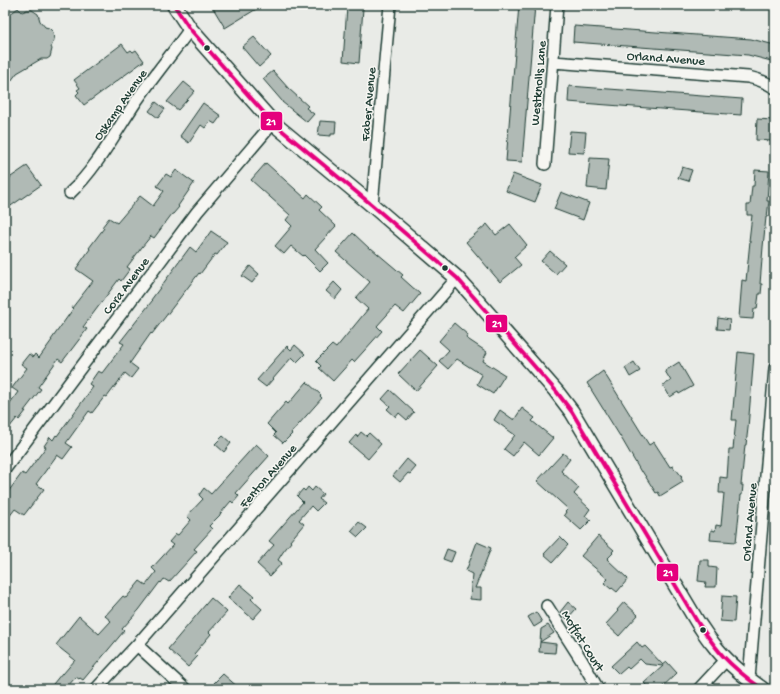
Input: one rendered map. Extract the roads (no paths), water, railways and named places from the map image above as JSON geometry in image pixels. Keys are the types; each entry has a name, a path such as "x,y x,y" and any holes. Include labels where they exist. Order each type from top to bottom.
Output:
{"main road":[{"path":"174,5 190,30 273,123 457,278 556,391 572,412 712,644 726,660 762,689"}],"street":[{"name":"Faber Avenue","path":"372,205 390,5"},
{"name":"Westknolls Lane","path":"545,164 557,5"},
{"name":"Oskamp Avenue","path":"70,193 79,185 99,158 135,103 190,30"},
{"name":"Orland Avenue","path":"553,62 748,77 768,83 775,88"},
{"name":"Cora Avenue","path":"5,469 197,212 273,123"},
{"name":"Fenton Avenue","path":"96,689 137,645 457,278"},
{"name":"Orland Avenue","path":"749,679 775,368"},
{"name":"Moffat Court","path":"547,606 598,689"},
{"path":"137,645 185,689"},
{"path":"699,689 726,660"}]}
